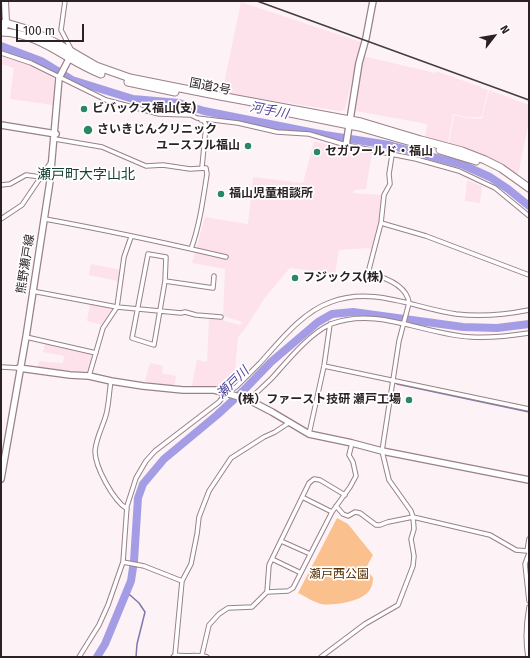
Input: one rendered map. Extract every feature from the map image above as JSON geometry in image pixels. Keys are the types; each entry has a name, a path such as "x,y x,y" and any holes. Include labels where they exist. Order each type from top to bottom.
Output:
{"highway":[{"name":"国道2号","path":"2,27 30,30 60,45 71,56 130,78 383,128 474,155 501,168 529,188"},
{"name":"国道2号","path":"349,122 397,139 472,159 499,172 529,194"}],"main road":[{"path":"2,27 5,1"}],"street":[{"path":"65,1 62,30 72,49 71,56"},
{"path":"346,144 359,63 366,38 373,1"},
{"path":"1,53 31,63 106,100 159,114 191,115 198,118 238,123 277,132 309,134 392,155 416,159 451,169 478,179 495,188 529,216"},
{"name":"熊野瀬戸線","path":"1,479 45,219 55,136 59,78 71,56"},
{"path":"191,115 194,118 204,121 206,125 202,167"},
{"path":"1,126 55,136 102,147 146,166 163,165 190,169 202,167 206,168 207,174 197,234 191,249"},
{"path":"321,657 365,624 398,605 413,566 414,556 411,539 414,529 414,517 389,480 382,451 403,323 409,303 408,298 395,283 377,275 368,274 381,223 384,196 390,184 389,174 392,155"},
{"path":"1,219 22,205 52,161"},
{"path":"1,185 10,184 26,175 41,177"},
{"path":"45,219 103,229 131,237 166,242 226,256"},
{"path":"381,223 426,236 493,262 514,268 529,275"},
{"path":"89,376 103,328 117,306 124,256 131,237"},
{"path":"148,254 166,258 165,281 154,345 132,338 148,254"},
{"path":"165,281 213,288 214,276"},
{"path":"32,291 138,309 161,310 221,317"},
{"path":"79,657 99,625 124,562 127,509 130,492 146,461 155,451 219,402 227,393 236,387 301,320 330,302 367,296 409,303 454,314 486,316 529,310"},
{"path":"248,400 299,348 313,336 330,324 350,319 375,318 471,337 511,336 529,333"},
{"path":"308,434 324,366 330,324"},
{"path":"26,338 96,353"},
{"path":"324,366 529,409"},
{"path":"1,367 89,376 111,381 183,390 214,390 248,400 290,422 308,434 382,451 529,480"},
{"path":"111,381 108,403 95,451 100,471 104,479 121,505 127,509"},
{"path":"207,657 202,655 174,656 182,581 191,564 199,517 209,491 231,458 290,422"},
{"path":"202,655 209,625 219,614 228,608 252,607 267,592 288,591 293,588 336,506 345,495 356,476 353,462 349,455 352,443"},
{"path":"267,592 267,575 269,565 309,483 314,479 320,480 345,495"},
{"path":"302,497 330,511"},
{"path":"336,506 348,516 355,512 360,512 376,525 414,517 490,535 516,550 528,552"},
{"path":"529,539 525,564 529,601"},
{"path":"281,541 308,553"},
{"path":"272,559 298,572"},
{"path":"124,562 142,566 182,581"},
{"path":"528,657 526,644 526,621 529,607"}],"shaded area":[{"path":"241,2 361,42 345,109 340,111 222,93"},
{"path":"363,56 435,73 436,71 488,90 482,116 467,117 453,114 448,143 425,137 427,124 356,111 355,102"},
{"path":"3,57 27,63 54,76 53,105 10,99 14,68 2,64"},
{"path":"489,90 529,105 529,121 518,175 502,164 478,153 449,144 454,115 482,119"},
{"path":"314,141 334,146 339,145 351,147 372,153 366,189 354,190 353,193 383,195 380,222 374,251 368,248 339,250 335,274 291,268 289,269 264,299 247,326 238,337 234,383 229,389 191,389 197,360 207,362 209,318 240,325 242,322 223,316 225,269 192,263 205,217 248,224 253,177 303,183"},
{"path":"467,180 482,186 480,203 465,201"},
{"path":"91,264 121,270 118,281 89,275"},
{"path":"90,304 112,309 102,325 87,321"},
{"path":"45,344 94,355 90,372 38,368 39,361 63,363 64,356 43,352"},
{"path":"150,363 163,366 162,373 176,376 174,387 159,384 159,382 158,384 145,381"}],"green space":[{"name":"瀬戸西公園","path":"337,518 348,524 373,555 366,568 373,578 373,582 368,592 362,597 338,604 321,604 298,593"}],"waterway":[{"name":"河手川","path":"1,46 41,61 72,80 133,99 179,103 204,111 325,135 389,145 463,165 490,177 529,206"},
{"name":"瀬戸川","path":"97,657 105,644 131,581 134,561 138,498 143,484 164,459 217,415 271,362 318,322 332,314 353,312 463,327 497,328 529,324"},
{"path":"397,384 529,412"},
{"path":"124,596 130,595 139,603 145,612 137,644 136,657"}],"railway":[{"path":"257,1 529,100"}],"place":[{"name":"ビバックス福山(支)","path":"84,109"},
{"name":"さいきじんクリニック","path":"88,130"},
{"name":"ユースフル福山","path":"248,146"},
{"name":"セガワールド・福山","path":"317,152"},
{"name":"福山児童相談所","path":"221,194"},
{"name":"フジックス(株)","path":"295,278"},
{"name":"(株）ファースト技研 瀬戸工場","path":"409,400"}],"district":[{"name":"瀬戸町大字山北","path":"86,175"}]}
